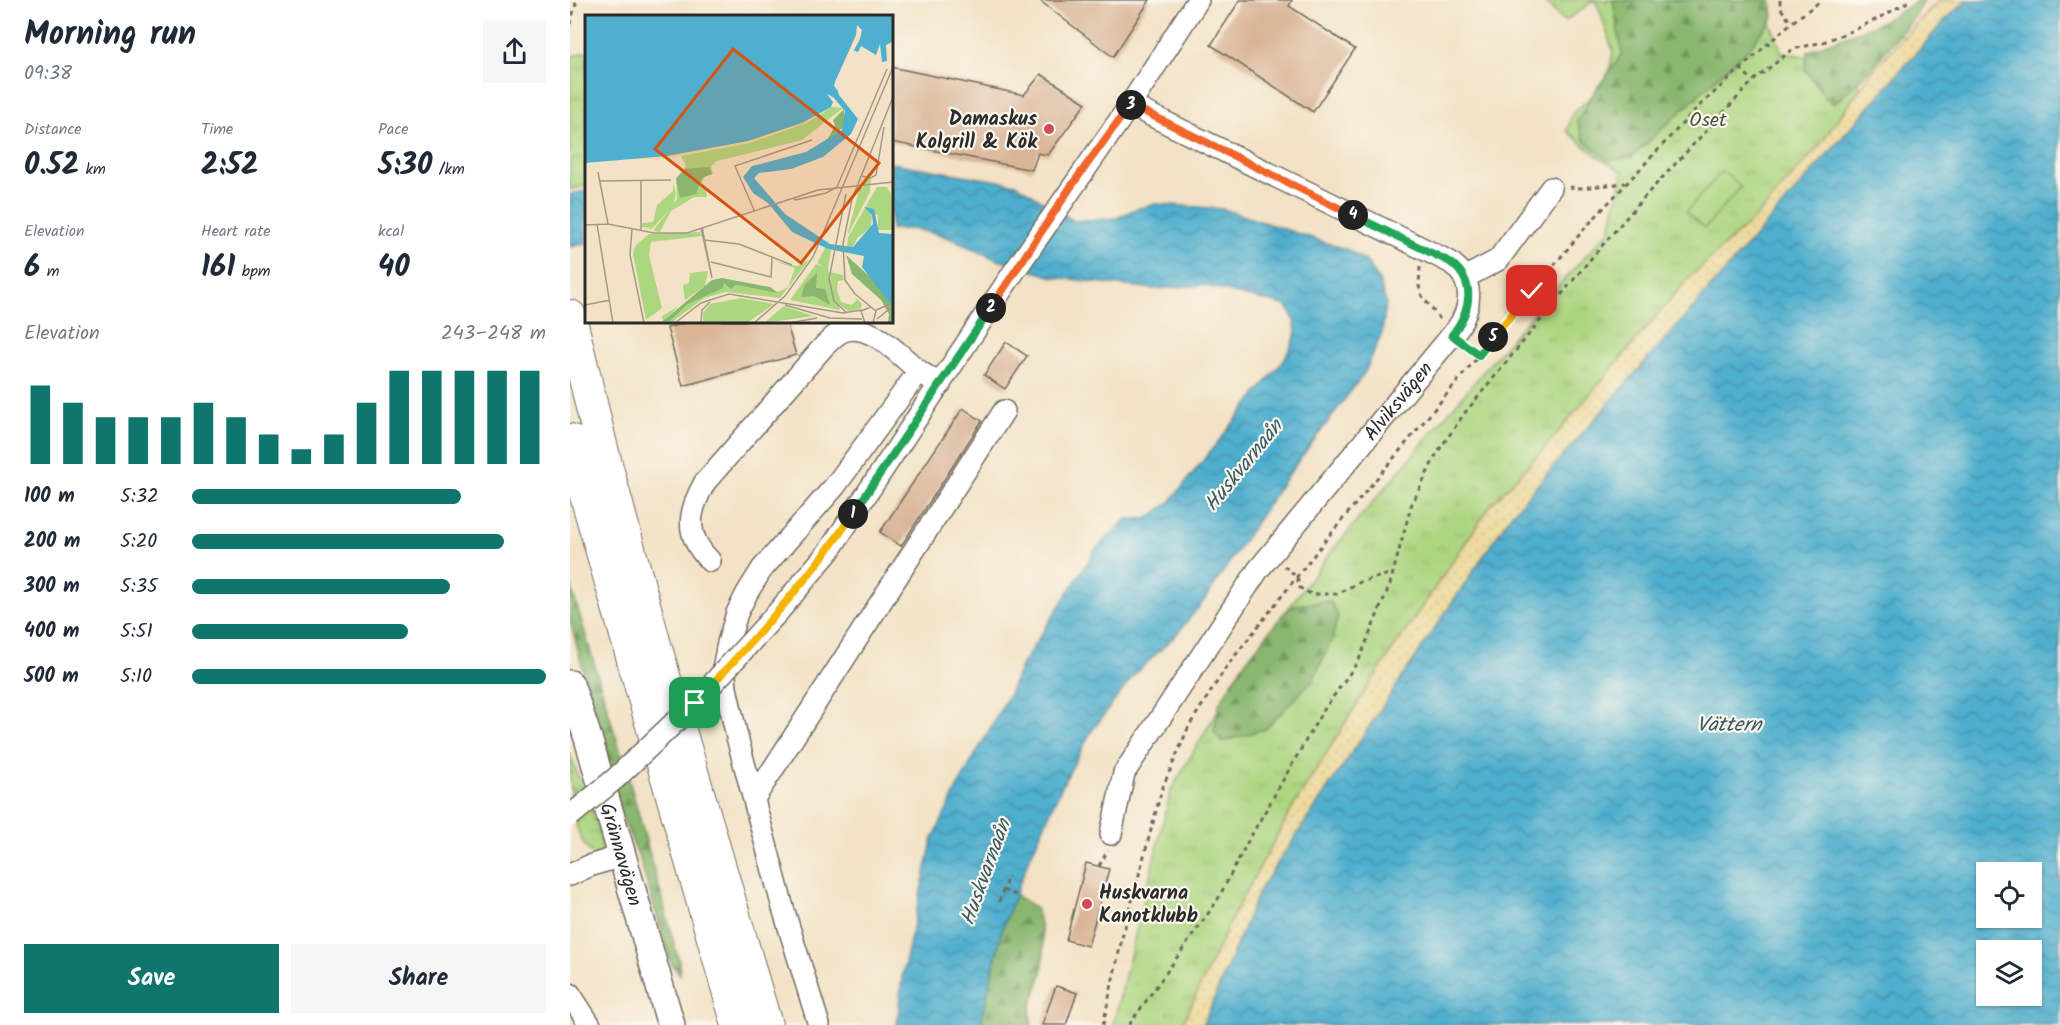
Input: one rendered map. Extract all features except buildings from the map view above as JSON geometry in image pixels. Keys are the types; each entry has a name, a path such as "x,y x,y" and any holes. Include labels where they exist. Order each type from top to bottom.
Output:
{"highway":[{"path":"570,316 603,453 656,645 766,1025"},
{"path":"570,440 738,1025"},
{"path":"570,513 638,679"}],"main road":[{"name":"Grännavägen","path":"570,684 588,738 671,1025"}],"street":[{"path":"570,816 615,779 695,703 778,612 829,551 1072,185 1130,105 1198,0"},
{"path":"1130,105 1450,262 1466,277 1498,260 1551,188"},
{"name":"Alviksvägen","path":"1111,834 1124,773 1258,570 1463,320 1468,288 1466,277"},
{"path":"710,561 698,549 692,535 695,500 705,482 825,345 841,332 856,329 872,333 940,385"},
{"path":"819,1025 783,908 737,737 726,688 724,664 737,613 762,569 835,486 919,371"},
{"path":"755,797 1004,411"},
{"path":"570,875 589,866 621,856"},
{"path":"570,994 590,1025"}],"path":[{"path":"570,24 577,0"},
{"path":"1780,0 1779,7 1791,23"},
{"path":"1103,1025 1122,938 1162,789 1189,726 1227,666 1297,577 1585,228 1697,108 1791,23 1822,0"},
{"path":"1129,1025 1217,901 1252,833 1321,714 1359,660 1393,573 1411,506 1437,453 1464,414 1593,256 1647,194 1753,81 1793,49 1823,42 1854,30 1911,0"},
{"path":"1740,68 1753,81"},
{"path":"1551,188 1580,188 1627,183"},
{"path":"1418,262 1421,270 1419,286 1422,296 1452,335 1479,355"},
{"path":"1297,577 1300,588 1311,594 1337,594 1360,582 1393,573"},
{"path":"999,902 1008,876"},
{"path":"1003,890 1015,895"}],"green space":[{"path":"1542,0 1595,0 1565,21"},
{"name":"Oset","path":"1595,0 1771,0 1771,25 1782,52 1826,60 1852,70 1860,88 1819,146 1756,217 1688,279 1543,450 1491,505 1369,685 1293,807 1234,914 1182,1025 1113,1025 1171,790 1242,669 1335,547 1516,333 1610,229 1623,172 1597,156 1567,131 1573,113 1608,81 1613,52"},
{"path":"1613,0 1771,0 1773,18 1749,48 1632,157 1608,160 1584,140 1577,121 1622,54"},
{"path":"1918,0 1924,1 1915,16 1867,73 1834,104 1825,97 1805,69 1808,52 1875,24"},
{"path":"585,52 585,186 570,189 570,57"},
{"path":"1722,171 1741,187 1705,228 1686,212"},
{"path":"570,583 635,801 679,961 680,974 672,965 639,857 621,815 570,620"},
{"path":"1330,601 1338,616 1332,639 1313,680 1265,729 1222,742 1214,731 1219,704 1242,666 1284,613 1295,605"},
{"path":"570,754 601,837 602,853 594,855 580,836 571,794"},
{"path":"1015,895 1036,908 1042,936 1043,965 1032,1002 1030,1017 1032,1025 980,1025 1002,930"}],"sand":[{"path":"1939,0 1967,0 1947,18 1511,515 1259,891 1203,1025 1182,1025 1234,914 1293,807 1369,685 1491,505 1543,450 1688,279 1756,217 1819,146 1877,65"}],"water":[{"name":"Vättern","path":"1967,0 2060,0 2060,1025 1203,1025 1259,891 1511,515 1947,18"},
{"name":"Huskvarnaån","path":"892,163 1016,184 1074,221 1116,218 1136,209 1156,204 1223,209 1348,250 1366,261 1379,280 1386,303 1382,333 1365,372 1285,479 1203,602 1175,636 1134,675 1091,732 1062,786 1027,864 1002,930 980,1025 897,1025 902,977 932,841 958,786 1008,696 1022,664 1096,549 1127,519 1146,519 1169,503 1283,361 1294,340 1296,328 1287,306 1203,285 1154,289 1053,277 998,260 947,237 915,229 892,229"},
{"path":"585,191 585,243 570,247 570,194"}],"place":[{"name":"Damaskus Kolgrill & Kök","path":"1049,129"},
{"name":"Huskvarna Kanotklubb","path":"1087,904"}],"route":[{"path":"695,703 778,612 829,551 1072,185 1130,105 1450,262 1466,277 1468,288 1463,320 1452,335 1479,355 1532,291"}]}
